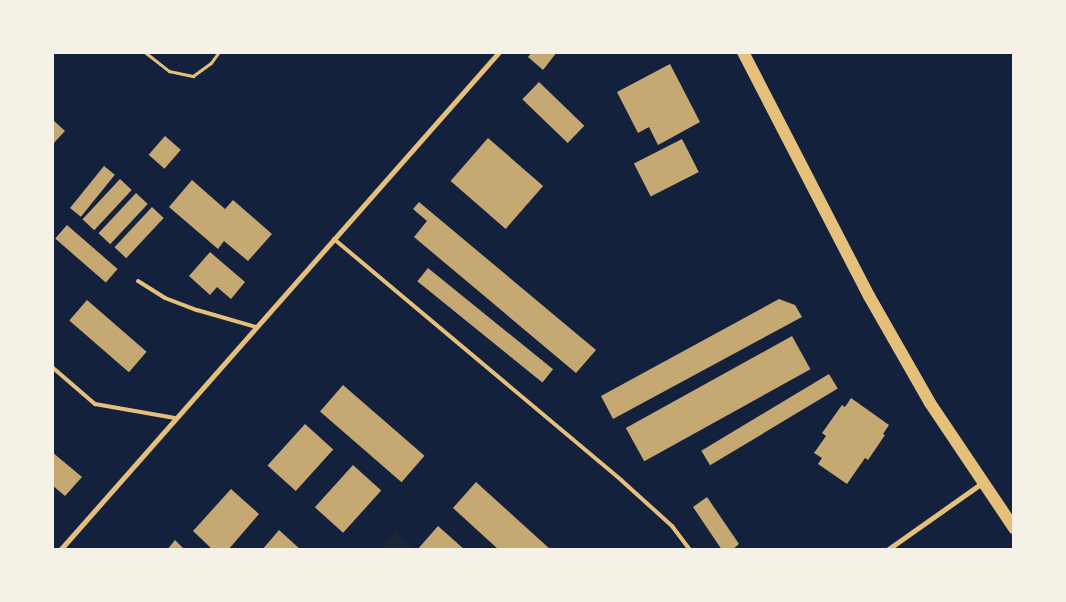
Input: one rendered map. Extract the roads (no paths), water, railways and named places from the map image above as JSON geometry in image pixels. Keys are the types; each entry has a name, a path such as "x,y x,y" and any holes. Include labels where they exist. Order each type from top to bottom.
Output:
{"highway":[{"path":"742,52 869,296 930,403 1014,528"}],"street":[{"path":"60,550 499,52"},
{"path":"887,550 982,483"}],"lane":[{"path":"334,239 621,480 672,526 690,550"},
{"path":"138,280 165,298 256,327"},
{"path":"52,367 95,404 176,418"}]}
